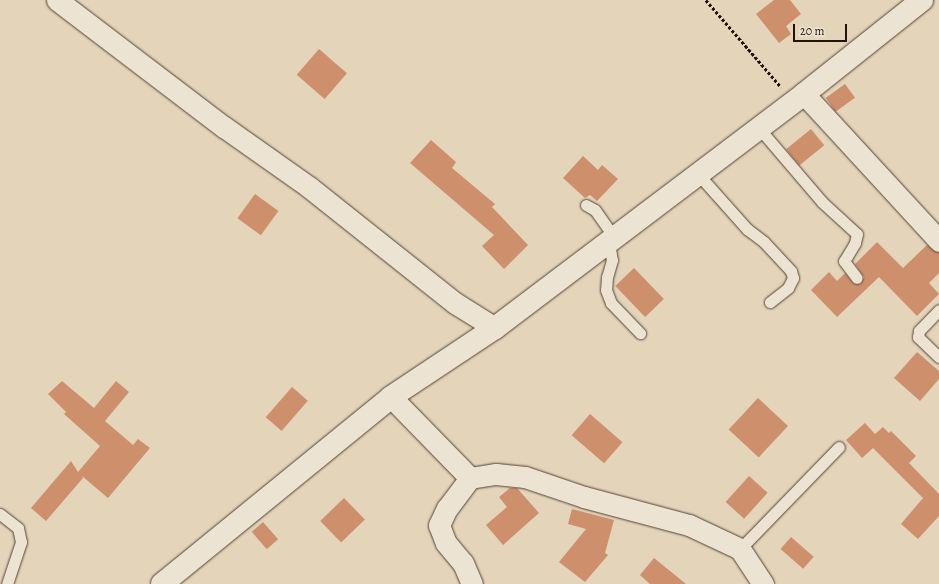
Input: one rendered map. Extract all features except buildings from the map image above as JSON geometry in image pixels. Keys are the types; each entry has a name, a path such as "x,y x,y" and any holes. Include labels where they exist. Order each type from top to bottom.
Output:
{"street":[{"path":"57,0 224,127 310,187 456,303 495,328"},
{"path":"162,584 391,397 495,328 758,127 799,98 922,0"},
{"path":"799,98 939,241"},
{"path":"391,397 470,478"},
{"path":"472,584 463,563 446,543 439,525 447,508 470,478 496,474 525,476 584,497 688,525 740,549 763,584"}],"lane":[{"path":"758,127 822,202 857,234 855,243 844,261 857,278"},
{"path":"698,174 747,229 776,253 791,272 793,278 788,288 770,302"},
{"path":"586,205 595,210 609,230 613,239 612,260 607,277 606,290 611,303 640,333"},
{"path":"939,310 919,331 918,337 939,357"},
{"path":"740,549 839,447"},
{"path":"0,514 18,528 21,542 7,584"}],"path":[{"path":"706,0 799,98"}]}
